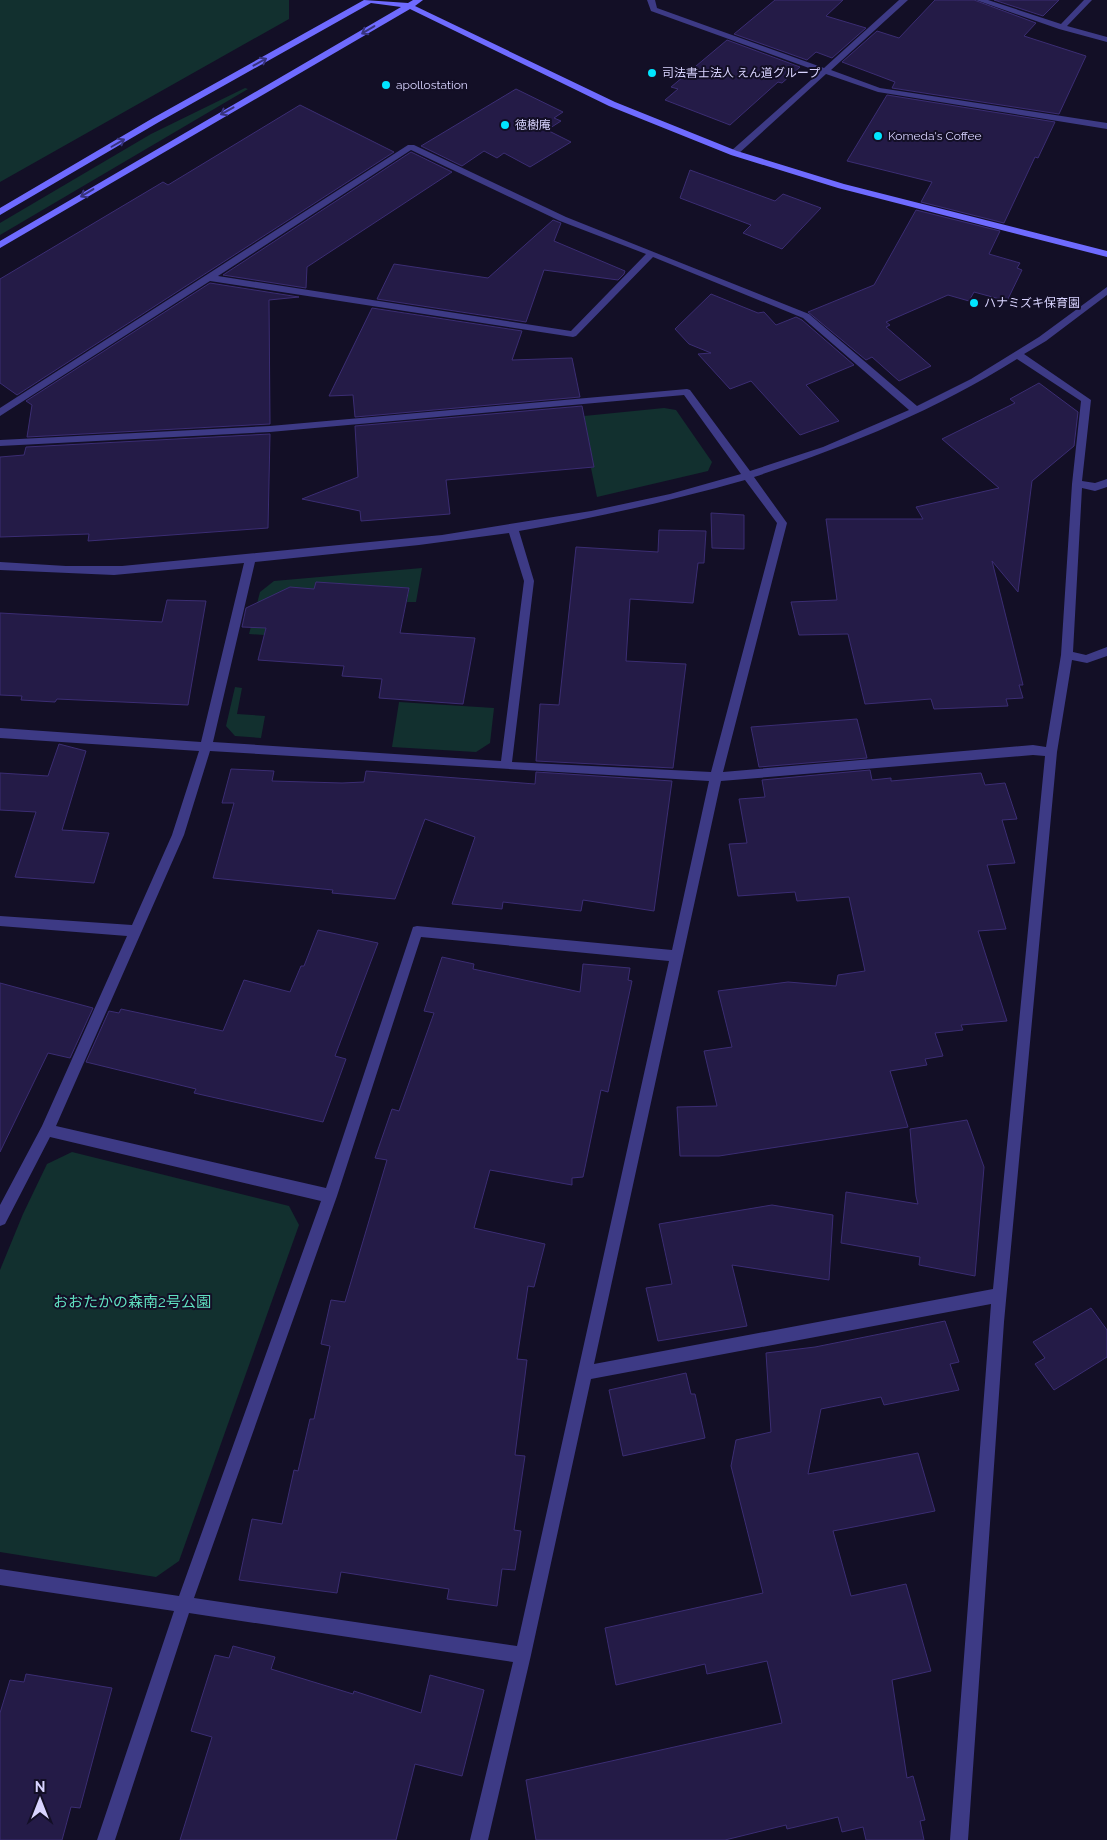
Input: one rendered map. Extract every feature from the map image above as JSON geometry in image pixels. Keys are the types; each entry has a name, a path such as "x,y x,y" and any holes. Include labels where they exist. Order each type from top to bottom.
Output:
{"street":[{"path":"0,212 156,120 369,0 407,3 645,119 734,153 841,186 1107,254"},
{"path":"0,245 407,3 419,0"},
{"path":"651,0 654,9 878,90 1107,126"},
{"path":"734,153 904,0"},
{"path":"980,0 1107,40"},
{"path":"1062,27 1088,0"},
{"path":"0,414 410,147 563,219 806,316 916,411"},
{"path":"210,278 573,334 652,253"},
{"path":"0,566 51,570 108,571 250,559 513,529 642,503 747,476 833,446 916,411 1018,354 1107,290"},
{"path":"959,1840 1001,1295 1051,752 1067,656 1077,484 1086,400 1018,354"},
{"path":"0,443 270,429 687,392 782,523 716,777 524,1655 479,1840"},
{"path":"1077,484 1095,487 1107,483"},
{"path":"506,766 529,581 513,529"},
{"path":"0,1219 47,1130 178,835 193,794 206,746 250,559"},
{"path":"1067,656 1087,659 1107,651"},
{"path":"0,733 506,766 716,777 1033,750 1051,752"},
{"path":"0,921 137,931"},
{"path":"106,1840 184,1605 330,1196 417,931 676,956"},
{"path":"47,1130 330,1196"},
{"path":"586,1373 1001,1295"},
{"path":"0,1577 524,1655"}],"green space":[{"path":"0,0 289,0 289,19 0,182"},
{"path":"245,88 248,89 0,235 0,223 151,134"},
{"path":"664,408 676,410 712,462 708,471 597,497 591,468 594,467 584,416"},
{"path":"422,568 416,602 407,602 409,588 316,582 314,589 290,587 274,595 264,635 249,634 260,592 274,581"},
{"path":"235,687 242,688 237,714 265,716 261,738 235,736 226,726"},
{"path":"399,702 494,708 490,743 476,752 392,747"},
{"name":"おおたかの森南2号公園","path":"72,1152 289,1206 299,1225 179,1561 156,1577 0,1552 0,1270 23,1214 47,1164"}],"building":[{"path":"775,0 843,0 826,16 866,28 832,58 816,52 807,60 734,34"},
{"path":"935,0 974,0 1036,23 1024,36 1086,56 1059,114 892,88 895,82 842,62 877,31 899,38"},
{"path":"994,0 1059,0 1043,16"},
{"path":"727,40 800,67 782,83 778,82 730,125 665,100 678,89 671,87"},
{"name":"徳樹庵","path":"516,89 563,112 554,118 561,121 547,130 571,142 530,167 504,153 497,158 484,151 462,166 421,146"},
{"path":"887,95 1055,122 1038,158 1035,157 1004,223 921,202 932,182 847,161"},
{"path":"300,105 394,152 17,395 0,383 0,279 163,182 168,185"},
{"path":"411,152 452,172 307,267 306,288 223,275"},
{"path":"690,170 775,201 783,194 821,208 782,249 743,233 751,225 680,198"},
{"path":"916,210 1000,231 989,254 1020,263 1017,268 1022,270 1007,301 974,292 969,301 948,295 886,322 890,325 886,327 931,366 899,381 872,357 866,360 808,312 874,285"},
{"path":"553,220 561,223 554,241 625,271 624,274 618,280 544,270 526,322 377,299 394,264 488,278"},
{"path":"210,283 299,297 269,300 270,424 27,437 32,405 26,401"},
{"path":"711,294 758,313 764,312 776,325 796,317 802,320 854,365 806,385 839,421 800,435 751,381 730,389 698,354 711,353 689,344 675,329"},
{"path":"372,308 522,331 512,360 572,358 580,397 355,417 353,395 329,396"},
{"path":"1039,383 1078,412 1074,446 1032,481 1018,592 992,561 1023,685 1019,685 1023,698 1006,699 1008,706 934,709 931,699 865,704 848,634 799,635 791,602 837,600 826,519 923,519 916,507 999,488 942,439 1015,403 1010,399"},
{"path":"582,406 594,467 446,480 450,514 361,521 360,511 302,499 358,477 355,426"},
{"path":"270,434 268,528 88,541 89,534 0,537 0,457 24,455 26,447"},
{"path":"711,513 744,515 744,549 712,548"},
{"path":"659,530 706,531 704,563 698,563 693,603 630,599 626,661 686,664 673,768 536,761 540,704 559,705 576,547 658,552"},
{"path":"316,582 409,588 400,633 475,638 463,704 379,698 382,679 342,676 344,666 258,660 266,628 242,627 246,608 290,587 314,589"},
{"path":"167,600 206,601 188,705 57,699 55,702 21,700 22,696 0,695 0,613 162,622"},
{"path":"857,719 867,758 759,767 751,727"},
{"path":"59,744 86,751 62,830 109,833 94,883 15,877 36,812 0,810 0,773 48,776"},
{"path":"231,769 274,771 272,781 342,783 364,782 366,771 535,784 536,772 672,781 654,911 583,900 581,911 503,902 502,909 452,904 475,837 425,819 395,899 332,893 333,890 213,878 234,803 222,803"},
{"path":"870,770 872,780 891,778 891,781 981,773 985,785 1005,783 1017,819 1002,820 1015,863 987,865 1006,929 978,931 1007,1021 961,1025 963,1030 935,1033 943,1056 925,1059 927,1065 890,1071 908,1127 719,1156 680,1156 677,1107 717,1106 704,1051 732,1047 718,991 788,982 836,986 838,975 865,971 849,897 797,901 795,892 738,896 729,844 747,843 739,799 765,797 762,780"},
{"path":"318,930 378,943 335,1056 346,1059 323,1122 194,1093 196,1089 86,1062 109,1011 119,1013 121,1009 223,1031 244,980 290,992 301,966 304,966"},
{"path":"442,957 474,964 473,969 580,992 583,964 630,968 628,980 632,981 608,1092 601,1090 583,1177 572,1178 572,1185 490,1170 474,1228 545,1244 534,1287 528,1286 517,1359 527,1360 515,1455 525,1456 514,1530 521,1531 515,1570 502,1569 497,1606 447,1599 449,1589 341,1572 337,1593 239,1580 252,1519 282,1524 294,1470 298,1471 310,1419 314,1419 330,1346 321,1344 331,1300 345,1302 387,1160 375,1158 392,1109 399,1111 434,1013 424,1011"},
{"path":"0,983 93,1008 70,1058 48,1053 0,1152"},
{"path":"967,1120 984,1167 975,1276 919,1265 920,1257 841,1243 846,1192 918,1204 910,1129"},
{"path":"772,1205 833,1215 829,1280 732,1265 747,1326 658,1341 646,1288 672,1284 659,1224"},
{"path":"1091,1308 1107,1330 1107,1357 1054,1390 1035,1364 1045,1358 1033,1342"},
{"path":"945,1321 959,1362 950,1364 959,1390 884,1405 881,1397 821,1409 808,1474 918,1453 935,1511 833,1531 851,1596 906,1584 931,1671 892,1680 907,1778 913,1776 925,1820 920,1821 924,1840 866,1840 863,1827 842,1832 838,1817 787,1829 786,1825 725,1840 536,1840 526,1780 782,1723 767,1661 707,1674 705,1664 616,1685 605,1628 763,1593 731,1466 736,1440 771,1432 766,1353 815,1347"},
{"path":"686,1373 691,1394 695,1394 705,1438 623,1456 609,1390"},
{"path":"233,1646 275,1657 271,1669 353,1694 354,1691 421,1713 430,1675 484,1690 462,1776 415,1764 396,1840 180,1840 212,1737 191,1731 215,1655 229,1658"},
{"path":"26,1674 112,1688 80,1808 71,1807 62,1840 0,1840 0,1713 10,1680 24,1682"}],"place":[{"name":"司法書士法人 えん道グループ","path":"652,73"},
{"name":"apollostation","path":"386,85"},
{"name":"徳樹庵","path":"505,125"},
{"name":"Komeda's Coffee","path":"878,136"},
{"name":"ハナミズキ保育園","path":"974,303"}]}
